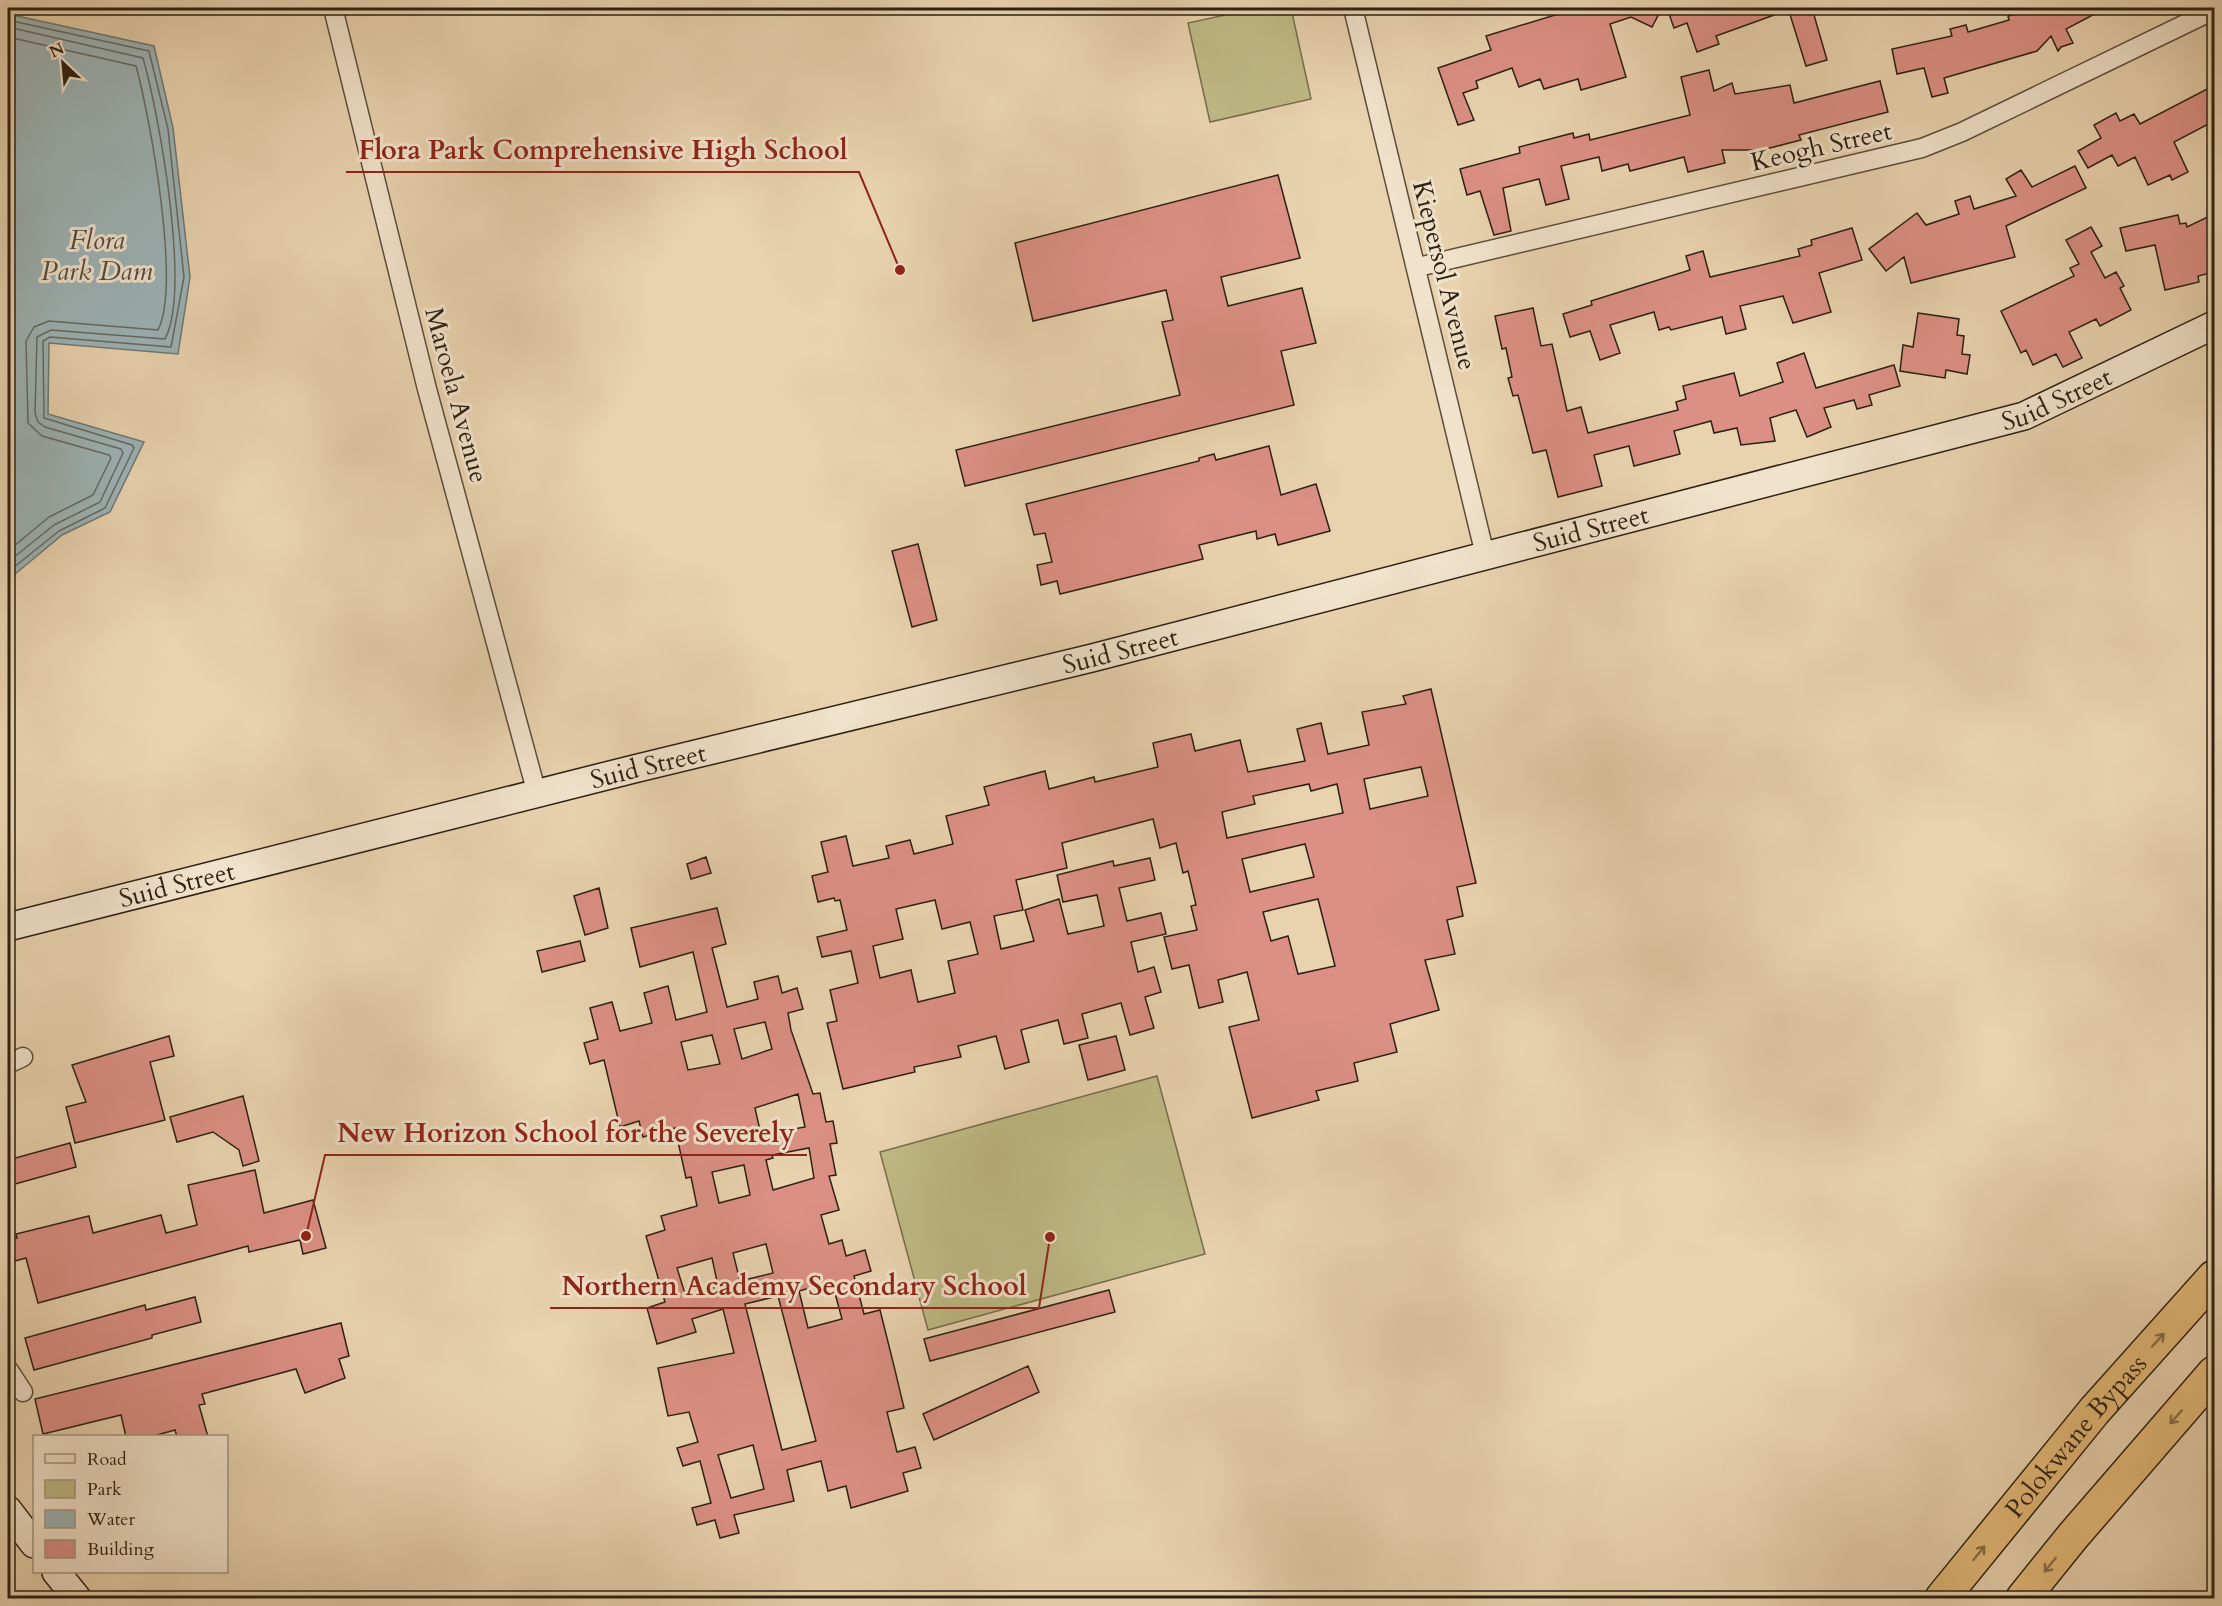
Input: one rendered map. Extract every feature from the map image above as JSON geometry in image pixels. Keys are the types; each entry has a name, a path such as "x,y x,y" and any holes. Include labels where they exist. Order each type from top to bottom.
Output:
{"highway":[{"name":"Polokwane Bypass","path":"1942,1599 2095,1410 2214,1277"},
{"path":"2023,1599 2073,1536 2214,1372"}],"street":[{"name":"Maroela Avenue","path":"333,8 427,389 537,794"},
{"name":"Kiepersol Avenue","path":"1353,8 1418,267 1485,555"},
{"name":"Keogh Street","path":"1418,267 1922,148 1962,132 2193,14 2214,10"},
{"name":"Suid Street","path":"8,927 537,794 1081,661 2024,416 2214,325"},
{"path":"8,1369 23,1392"},
{"path":"8,1510 33,1543"},
{"path":"57,1573 77,1599"}],"green space":[{"path":"1257,8 1291,8 1311,99 1210,122 1188,23"},
{"path":"1157,1076 1205,1254 928,1330 880,1152"}],"water":[{"name":"Flora Park Dam","path":"8,14 154,46 173,128 190,277 178,354 49,343 48,414 144,442 110,512 62,535 8,580"}],"building":[{"path":"1567,8 1662,8 1652,27 1631,17 1610,24 1626,77 1581,90 1578,79 1544,89 1540,79 1519,87 1512,68 1476,81 1478,88 1463,93 1474,120 1458,125 1438,68 1491,50 1486,36 1568,11"},
{"path":"1667,8 1788,8 1788,10 1716,36 1719,44 1697,52 1687,23 1674,28"},
{"path":"1788,8 1812,8 1827,60 1806,66"},
{"path":"2031,8 2106,8 2066,29 2073,43 2061,47 2058,51 2051,36 2037,51 1944,78 1948,93 1932,97 1924,68 1897,74 1892,49 1952,36 1950,29 1966,25 1968,32 2009,20 2008,16 2032,10"},
{"path":"1709,70 1714,91 1732,83 1735,94 1790,85 1794,103 1880,81 1888,112 1799,135 1801,140 1762,150 1722,150 1725,163 1688,172 1684,157 1630,171 1628,164 1602,171 1599,157 1561,166 1569,199 1546,205 1539,179 1503,188 1511,231 1494,235 1480,191 1467,195 1460,169 1520,153 1519,147 1573,133 1574,138 1589,134 1590,140 1690,115 1681,77"},
{"path":"2209,88 2214,99 2214,121 2174,142 2188,172 2172,180 2170,175 2148,185 2135,157 2118,166 2112,155 2088,168 2078,151 2101,138 2094,125 2116,113 2120,121 2134,114 2140,124"},
{"path":"2075,166 2086,188 2006,226 2015,257 1911,283 1904,257 1886,271 1869,249 1917,213 1926,225 1959,214 1955,201 1970,196 1974,209 2016,196 2006,179 2021,170 2032,187"},
{"path":"1278,175 1300,258 1221,277 1228,306 1302,288 1316,343 1281,351 1294,405 965,486 956,450 1180,395 1162,322 1173,320 1166,290 1033,321 1015,243"},
{"path":"2214,214 2214,272 2198,276 2199,282 2165,290 2155,245 2126,251 2120,228 2178,215 2180,224 2186,223 2187,227"},
{"path":"2091,227 2102,246 2091,252 2105,278 2116,272 2124,286 2120,288 2131,310 2100,326 2096,319 2069,332 2082,358 2063,367 2056,354 2033,365 2026,350 2021,353 2001,311 2074,276 2070,268 2079,264 2066,240"},
{"path":"1852,228 1862,260 1819,273 1831,312 1793,323 1783,296 1740,306 1746,329 1726,334 1722,317 1671,330 1669,327 1659,330 1654,312 1610,325 1620,353 1600,360 1590,331 1570,337 1563,314 1592,305 1591,301 1690,270 1686,256 1703,251 1710,277 1800,256 1798,249 1812,245 1811,240"},
{"path":"1533,308 1541,346 1552,344 1567,411 1581,407 1588,433 1678,410 1676,402 1686,399 1683,386 1734,373 1740,396 1783,382 1777,363 1804,353 1816,388 1894,365 1900,386 1869,395 1872,405 1857,409 1854,400 1824,408 1831,427 1807,437 1796,410 1770,418 1775,441 1741,445 1737,428 1714,433 1711,421 1674,431 1680,454 1634,466 1629,446 1594,455 1602,486 1558,497 1546,450 1533,453 1518,395 1513,396 1508,378 1512,377 1506,348 1502,349 1495,316"},
{"path":"1918,313 1959,319 1957,335 1964,336 1962,354 1970,355 1967,374 1946,370 1945,378 1900,371 1903,345 1913,347"},
{"path":"1269,446 1281,495 1316,484 1330,531 1278,545 1275,534 1257,539 1256,531 1199,545 1203,559 1060,594 1057,581 1041,585 1037,565 1052,562 1045,533 1034,535 1026,504 1199,461 1199,458 1214,454 1216,460"},
{"path":"918,544 937,620 912,627 892,551"},
{"path":"1431,689 1476,883 1457,887 1463,916 1447,920 1455,954 1425,960 1439,1010 1390,1024 1397,1052 1354,1063 1358,1081 1316,1091 1319,1100 1252,1118 1229,1027 1259,1020 1247,972 1218,980 1223,1002 1199,1008 1189,965 1172,969 1164,937 1197,930 1191,906 1196,905 1188,871 1183,873 1176,843 1160,848 1153,819 1062,843 1067,868 1016,880 1023,910 994,916 1001,949 1034,941 1025,910 1059,899 1068,934 1104,926 1097,895 1063,902 1057,875 1113,861 1114,866 1150,858 1155,880 1119,888 1127,921 1161,913 1166,934 1131,942 1138,972 1154,967 1161,992 1145,997 1154,1028 1130,1035 1121,1003 1082,1014 1088,1038 1064,1044 1058,1020 1021,1030 1029,1062 1005,1069 996,1036 958,1046 961,1057 914,1067 915,1072 843,1089 827,1023 837,1021 830,990 858,983 851,951 822,957 817,937 847,930 840,900 835,901 834,898 818,902 812,876 828,872 821,842 846,836 853,866 889,858 886,846 910,840 914,854 953,844 946,816 989,805 984,787 1045,771 1049,789 1094,777 1095,782 1158,767 1153,743 1191,734 1195,751 1240,740 1248,772 1305,761 1297,729 1321,723 1328,754 1369,745 1362,712 1406,704 1403,696","holes":["1421,767 1428,796 1370,809 1364,779","1309,784 1311,791 1337,784 1343,813 1227,838 1222,812 1255,804 1253,796","1305,844 1314,877 1250,892 1242,859","1318,899 1335,966 1298,974 1288,936 1271,941 1263,912","935,900 942,929 970,922 978,954 948,961 955,993 918,1002 911,970 880,978 873,946 903,939 896,909"]},
{"path":"706,857 711,873 691,879 687,864"},
{"path":"599,888 608,928 585,935 574,896"},
{"path":"717,908 726,944 712,948 727,1007 758,999 754,982 778,976 782,993 797,988 803,1009 788,1013 791,1030 813,1094 820,1093 826,1122 833,1121 837,1143 830,1144 836,1175 829,1176 839,1210 821,1215 829,1244 842,1240 846,1256 865,1250 871,1271 854,1276 864,1314 880,1310 894,1366 904,1408 887,1412 897,1452 915,1447 921,1468 903,1473 908,1491 851,1508 846,1486 828,1491 821,1461 787,1470 794,1501 734,1515 739,1533 720,1538 715,1520 697,1525 692,1508 711,1503 700,1461 683,1466 677,1448 698,1442 689,1412 668,1416 658,1368 734,1353 723,1309 692,1319 696,1332 657,1344 647,1308 665,1302 646,1236 665,1230 661,1216 697,1206 691,1177 686,1178 675,1128 643,1137 639,1121 620,1127 604,1060 590,1064 584,1043 598,1039 590,1008 612,1002 620,1031 652,1023 644,993 668,986 676,1020 707,1012 693,952 640,967 631,928","holes":["765,1022 772,1049 742,1059 734,1029","712,1035 720,1064 688,1070 681,1042","798,1094 805,1127 761,1135 755,1108","809,1148 814,1178 773,1190 766,1160 773,1158 772,1155","744,1165 750,1195 719,1203 712,1172","766,1244 773,1273 740,1281 733,1253","712,1258 718,1286 686,1297 677,1268","832,1282 842,1319 808,1328 799,1291","778,1296 816,1441 782,1450 745,1304","753,1445 764,1489 731,1498 718,1455"]},
{"path":"580,941 585,961 542,972 537,951"},
{"path":"169,1036 174,1056 150,1062 165,1120 75,1143 66,1107 86,1102 72,1065"},
{"path":"1116,1036 1125,1070 1088,1080 1079,1045"},
{"path":"243,1096 259,1161 243,1166 239,1150 213,1132 177,1142 170,1117"},
{"path":"70,1143 76,1167 8,1186 8,1160"},
{"path":"255,1170 264,1213 313,1200 326,1248 303,1254 300,1240 249,1252 248,1246 38,1303 26,1258 8,1263 8,1240 17,1238 16,1234 89,1216 93,1233 161,1215 166,1233 197,1225 188,1185"},
{"path":"1109,1290 1115,1312 930,1361 924,1339"},
{"path":"195,1297 201,1322 152,1335 152,1338 34,1370 25,1338 145,1305 146,1310"},
{"path":"341,1323 349,1356 339,1359 345,1378 305,1393 296,1369 202,1394 205,1404 199,1405 207,1435 176,1435 175,1430 157,1435 126,1435 121,1415 43,1434 35,1399"},
{"path":"1028,1366 1039,1392 934,1440 923,1414"}],"place":[{"name":"Flora Park Comprehensive High School","path":"900,270"},
{"name":"New Horizon School for the Severely","path":"306,1236"},
{"name":"Northern Academy Secondary School","path":"1050,1237"}]}
